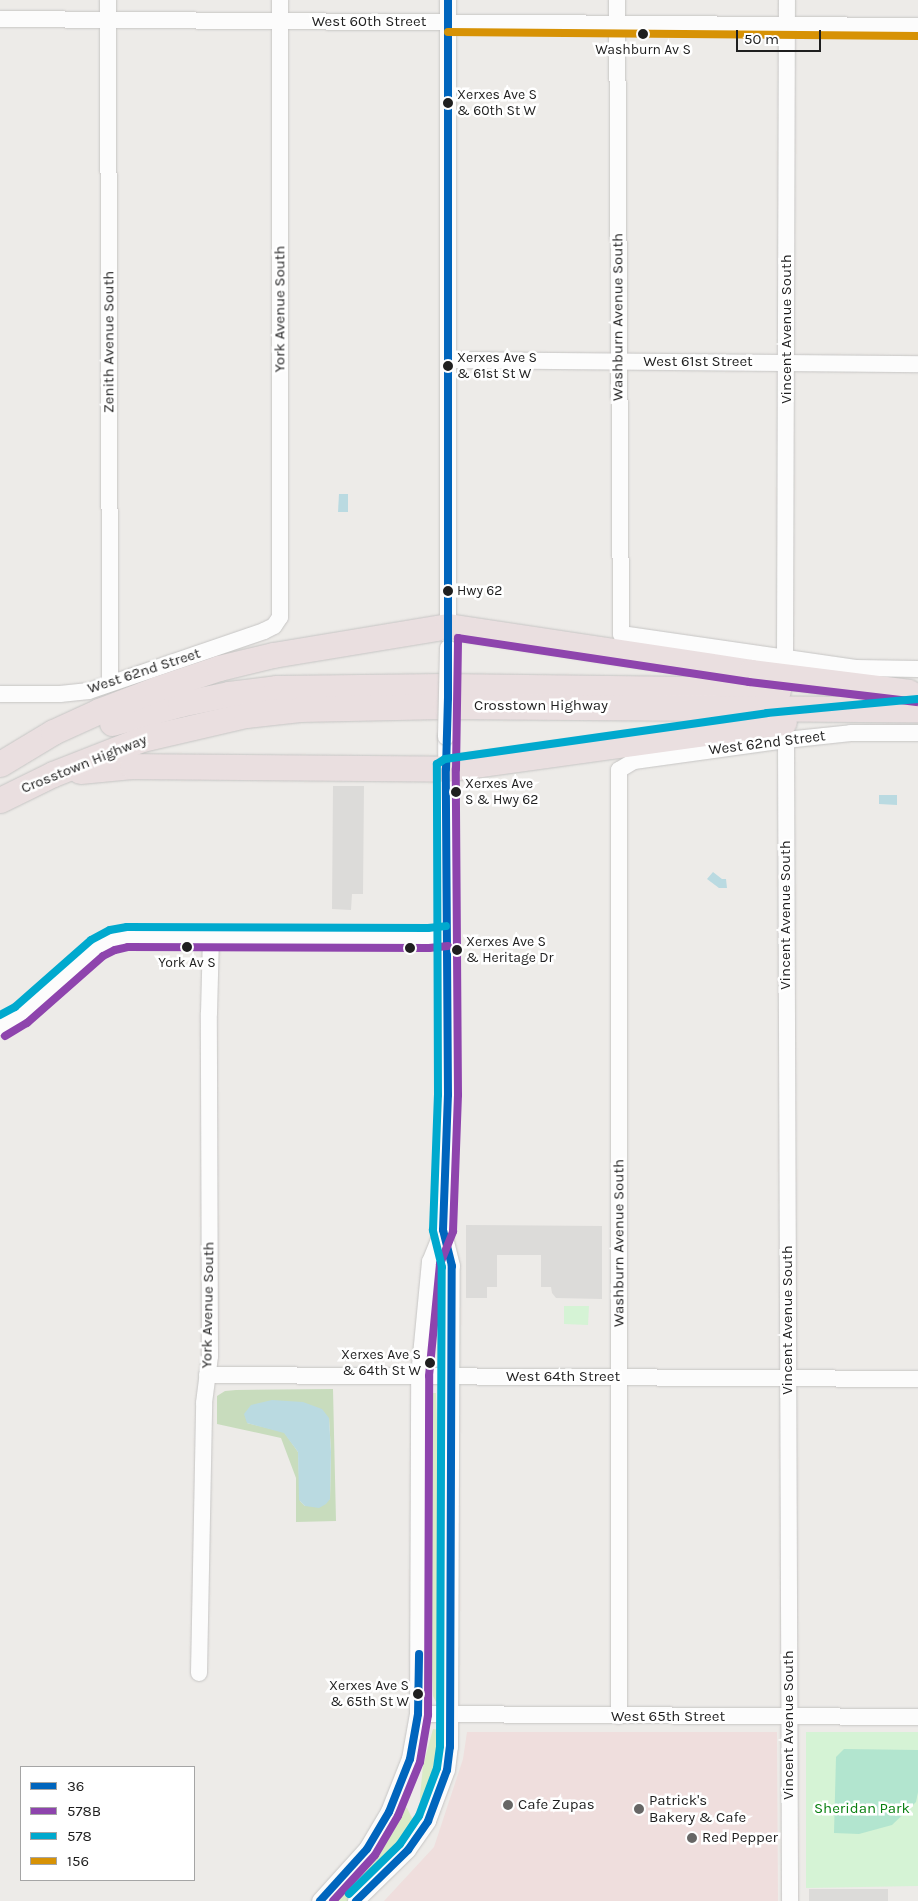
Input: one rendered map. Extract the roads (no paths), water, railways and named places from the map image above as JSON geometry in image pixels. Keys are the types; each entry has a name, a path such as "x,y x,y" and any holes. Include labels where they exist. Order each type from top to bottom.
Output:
{"highway":[{"path":"0,766 53,732 156,689 219,668 273,655 448,637 751,672 913,701"},
{"name":"Crosstown Highway","path":"0,766 140,713 229,694 276,688 444,686 913,701"},
{"path":"52,774 132,766 446,769 913,701"},
{"name":"Crosstown Highway","path":"0,800 52,774 142,739 182,728 246,715 300,709 913,701"}],"street":[{"name":"Zenith Avenue South","path":"108,0 110,684"},
{"name":"York Avenue South","path":"280,0 280,617"},
{"path":"356,1901 408,1850 428,1821 447,1770 451,1715 450,1376 452,1266 443,1230 448,1095 446,737 448,637 448,0"},
{"name":"Washburn Avenue South","path":"616,0 621,634 786,658"},
{"name":"Vincent Avenue South","path":"786,0 788,362 786,658"},
{"name":"West 60th Street","path":"0,19 616,23 786,27 918,26"},
{"name":"West 61st Street","path":"448,360 918,364"},
{"name":"West 62nd Street","path":"0,694 60,694 89,691 264,631 274,626 280,617"},
{"path":"786,658 856,668 918,669"},
{"name":"West 62nd Street","path":"619,770 634,761 786,740 851,733 918,733"},
{"name":"Vincent Avenue South","path":"786,740 790,1901"},
{"name":"Washburn Avenue South","path":"619,770 617,782 619,1716"},
{"path":"0,1027 21,1015 84,958 112,940 143,935 420,938 447,936"},
{"name":"York Avenue South","path":"200,1673 204,1403 210,1356 209,1013 211,936"},
{"path":"320,1901 367,1849 389,1812 410,1759 418,1714 419,1376 430,1262 443,1230"},
{"name":"West 64th Street","path":"207,1375 918,1380"},
{"name":"West 65th Street","path":"418,1714 918,1717"}],"water":[{"path":"339,494 348,494 348,512 338,512"},
{"path":"879,795 897,795 897,805 879,804"},
{"path":"713,872 722,879 726,879 727,888 719,888 707,879"},
{"path":"272,1400 303,1402 322,1409 329,1418 331,1452 330,1499 319,1508 305,1506 299,1500 298,1452 284,1433 247,1423 244,1414 251,1405"}],"place":[{"name":"Washburn Av S","path":"643,34"},
{"name":"Xerxes Ave S & 60th St W","path":"448,103"},
{"name":"Xerxes Ave S & 61st St W","path":"448,366"},
{"name":"Hwy 62","path":"448,591"},
{"name":"Xerxes Ave S & Hwy 62","path":"456,792"},
{"name":"York Av S","path":"187,947"},
{"name":"Xerxes Ave S & Heritage Dr","path":"457,950"},
{"name":"Xerxes Ave S & 64th St W","path":"430,1363"},
{"name":"Xerxes Ave S & 65th St W","path":"418,1694"},
{"name":"Cafe Zupas","path":"508,1805"},
{"name":"Patrick's Bakery & Cafe","path":"639,1809"},
{"name":"Red Pepper","path":"692,1838"}],"park label":[{"name":"Sheridan Park","path":"862,1809"}]}
